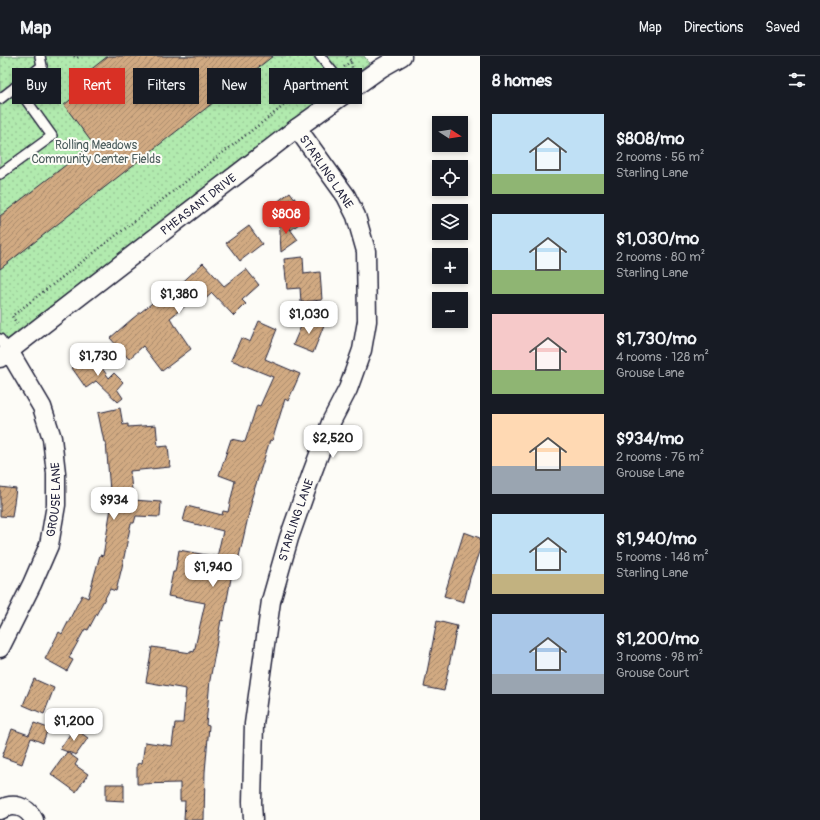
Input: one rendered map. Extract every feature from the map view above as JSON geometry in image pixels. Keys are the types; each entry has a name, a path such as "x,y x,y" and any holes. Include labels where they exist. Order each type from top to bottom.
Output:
{"street":[{"name":"PHEASANT DRIVE","path":"362,81 402,56"},
{"name":"PHEASANT DRIVE","path":"3,350 26,338 330,104"},
{"name":"STARLING LANE","path":"253,820 254,724 272,601 288,538 332,420 348,389 362,350 367,321 366,251 356,216 346,196 297,128"},
{"name":"GROUSE LANE","path":"0,648 32,584 49,545 56,506 56,473 52,438 42,407 3,350"},
{"path":"0,810 12,805 19,806 26,810 34,820"}],"lane":[{"path":"39,68 42,66 40,56"},
{"path":"320,56 330,68"},
{"path":"0,99 12,89"},
{"path":"0,174 52,136 29,104"}],"path":[{"path":"74,56 77,58 80,56"},
{"path":"342,68 351,61 347,56"},
{"path":"26,338 12,316 286,104"}],"green space":[{"name":"Rolling Meadows Community Center Fields","path":"0,56 364,56 369,63 362,68 269,68 269,104 316,104 0,346"}],"building":[{"path":"108,56 273,56 258,68 207,68 207,104 211,104 0,269 0,216 93,144 64,105 69,101 69,104 125,104 125,68 93,68"},
{"path":"290,192 308,217 291,230 272,206"},
{"path":"279,214 298,240 281,252"},
{"path":"249,226 262,244 240,261 226,243"},
{"path":"303,257 304,274 320,272 322,300 301,302 300,288 287,289 284,259"},
{"path":"203,263 224,286 246,269 259,285 242,300 246,304 234,316 212,293 200,304 195,298 170,318 191,349 162,371 143,346 129,359 110,338 170,289 172,292"},
{"path":"305,317 324,325 313,353 293,345"},
{"path":"259,321 277,329 265,359 300,374 288,401 285,399 272,441 270,440 251,500 235,574 232,573 223,621 221,620 210,680 206,725 209,726 205,772 204,820 184,820 185,801 180,801 180,783 137,784 137,764 142,763 145,742 172,746 175,723 183,723 186,689 146,682 152,647 191,653 191,651 194,652 205,603 168,596 173,572 175,572 179,550 217,557 223,531 183,521 187,506 222,515 223,511 228,512 235,481 219,475 231,439 245,442 257,405 260,406 273,377 231,360 241,338 250,342"},
{"path":"92,354 109,378 114,373 123,382 117,389 123,398 118,402 96,381 86,388 72,368"},
{"path":"120,408 123,425 128,424 128,427 156,425 158,447 168,446 170,467 130,471 133,500 161,502 160,517 136,516 134,523 131,523 116,591 110,589 88,630 85,629 69,658 73,660 67,671 45,659 59,632 62,634 82,595 88,598 100,555 103,556 114,490 110,491 106,442 104,442 98,413"},
{"path":"0,487 16,489 12,517 0,516"},
{"path":"464,532 480,538 480,549 464,602 444,596"},
{"path":"437,621 457,626 444,691 424,687"},
{"path":"34,679 54,688 44,714 23,705"},
{"path":"34,723 48,728 43,743 31,738 22,764 2,757 12,729 29,735"},
{"path":"74,728 88,738 76,755 60,749"},
{"path":"67,752 78,760 75,765 88,774 76,792 51,774"},
{"path":"106,784 124,784 124,801 106,800"}]}
